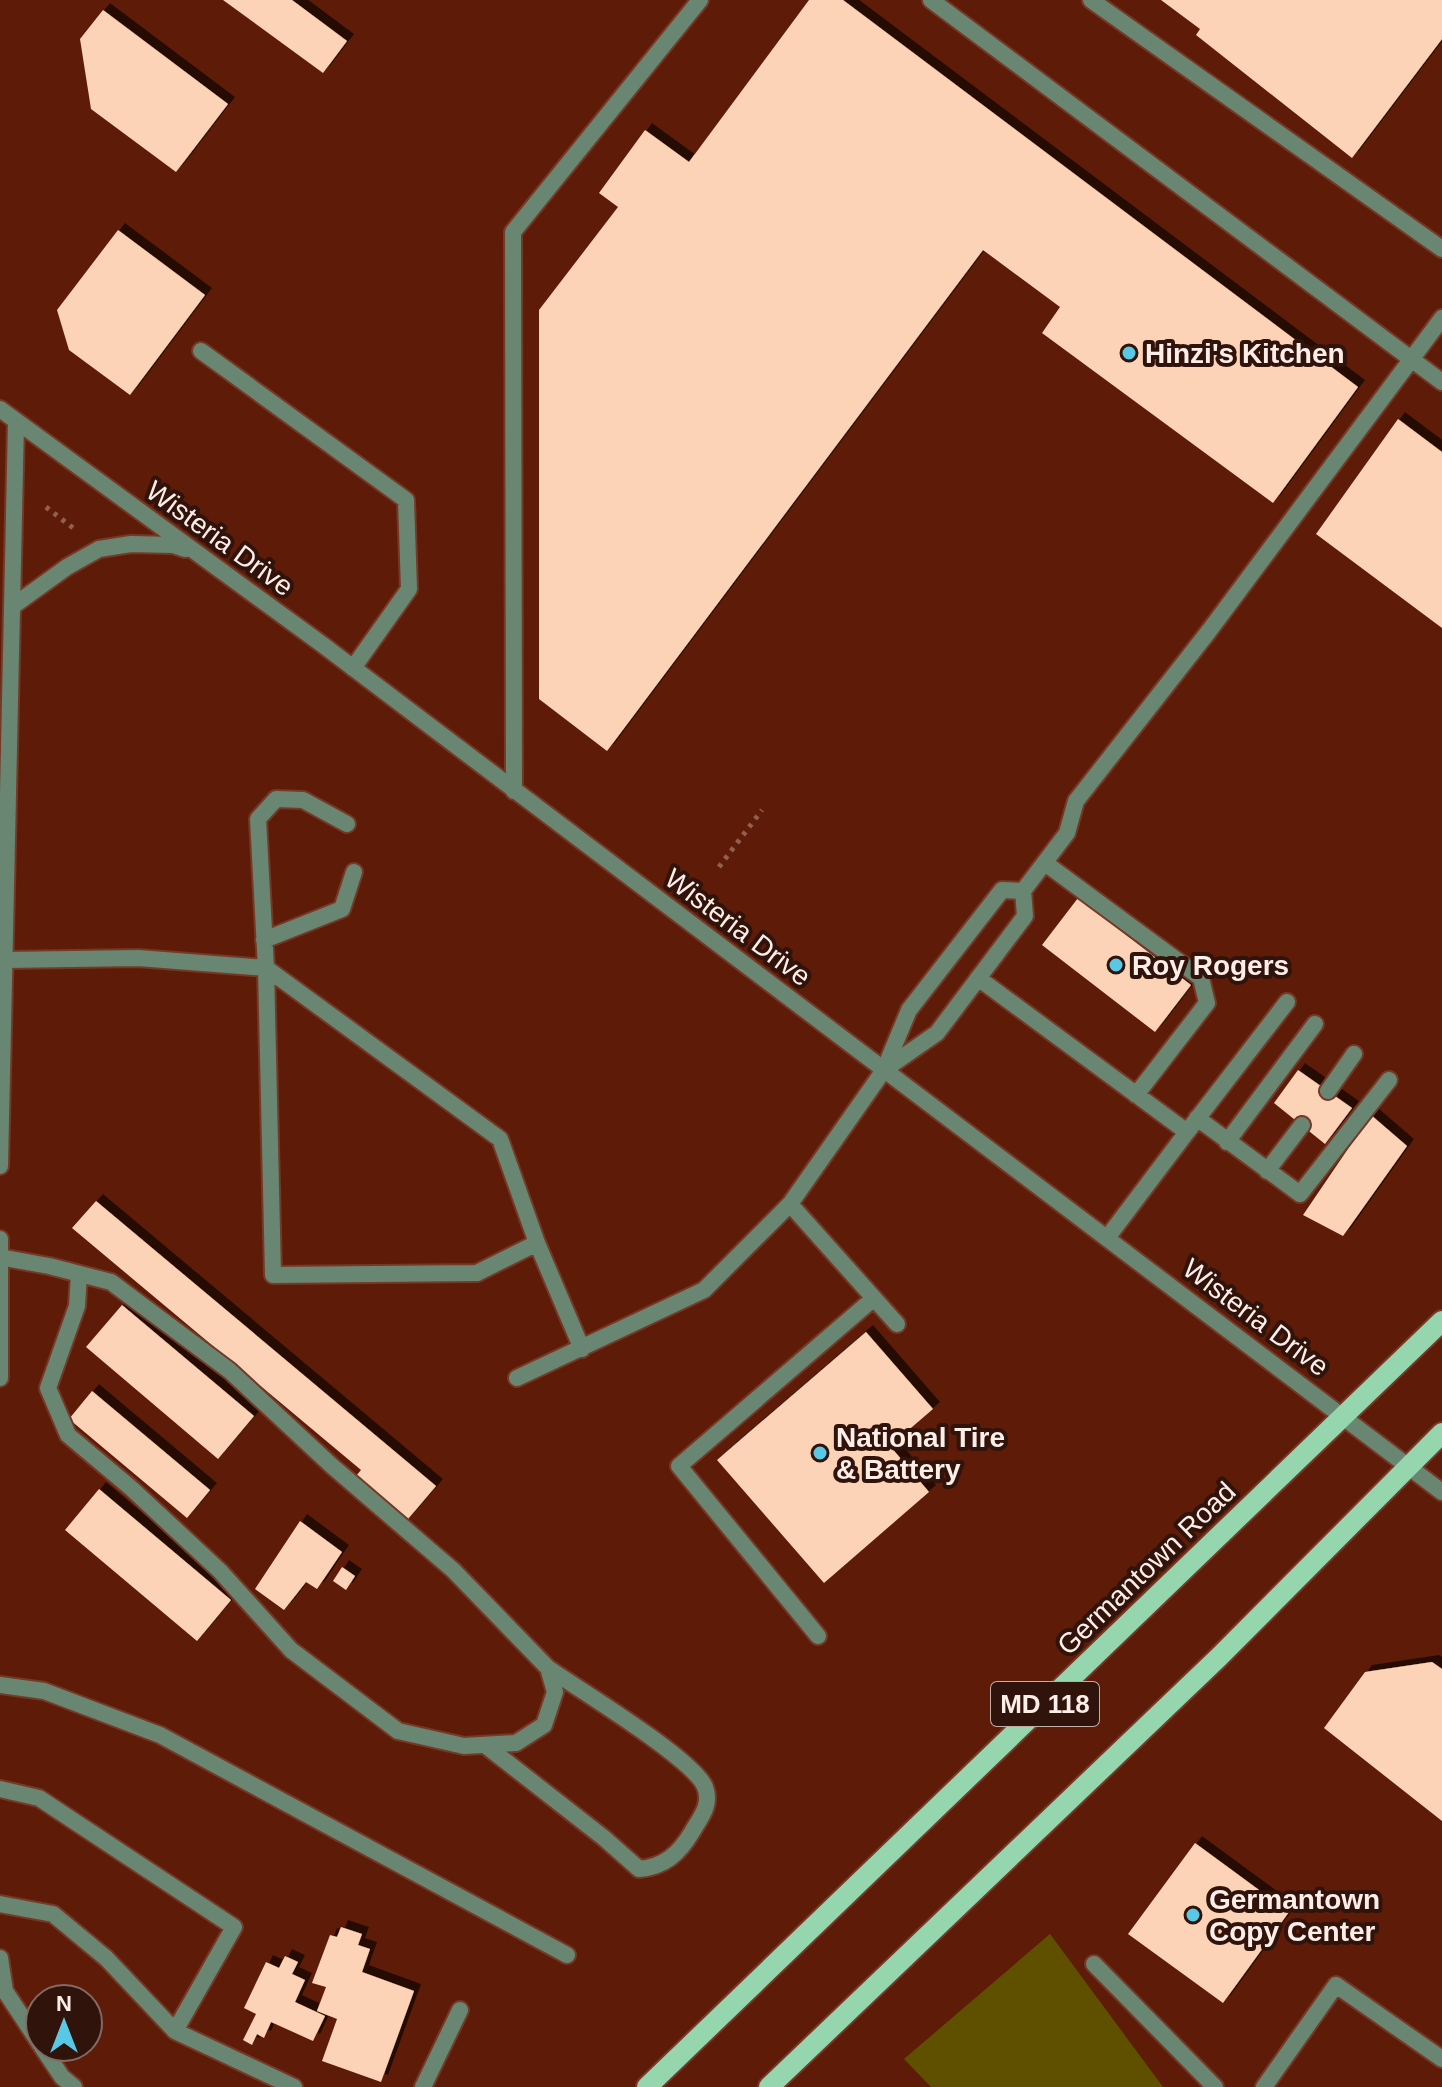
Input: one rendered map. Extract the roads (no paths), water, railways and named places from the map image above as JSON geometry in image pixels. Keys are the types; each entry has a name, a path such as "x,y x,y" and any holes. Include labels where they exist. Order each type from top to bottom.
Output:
{"main road":[{"name":"Germantown Road","path":"647,2087 1442,1321"},
{"name":"MD 118","path":"769,2087 1219,1657 1442,1433"}],"street":[{"path":"514,791 513,232 700,0"},
{"path":"931,0 1442,382"},
{"path":"1091,0 1442,249"},
{"path":"884,1070 937,1033 1025,916 1023,891 1067,833 1076,801 1209,631 1442,318"},
{"path":"201,351 406,500 409,589 353,668"},
{"name":"Wisteria Drive","path":"0,409 353,668 1442,1492"},
{"path":"0,1166 16,422"},
{"path":"13,606 67,567 99,549 131,544 173,545 195,552"},
{"path":"347,824 303,800 276,799 258,819 266,968 273,1275 477,1273 537,1243"},
{"path":"1045,863 1201,978 1207,1003 1136,1095"},
{"path":"264,940 342,909 354,872"},
{"path":"517,1378 704,1290 790,1204 884,1070 909,1010 953,951 1002,890 1023,891"},
{"path":"5,960 138,958 266,968 500,1139 537,1243 582,1349"},
{"path":"978,978 1187,1132"},
{"path":"1107,1238 1287,1002"},
{"path":"1227,1142 1315,1024"},
{"path":"1328,1091 1354,1054"},
{"path":"1197,1118 1300,1194 1389,1080"},
{"path":"1267,1171 1302,1125"},
{"path":"790,1204 897,1324"},
{"path":"0,1239 0,1384"},
{"path":"0,1257 111,1282 230,1371 332,1466 453,1570 548,1668 678,1757 704,1786 708,1804 682,1849 656,1867 639,1869 485,1745"},
{"path":"79,1274 77,1306 48,1388 68,1435 131,1488 220,1571 291,1650 398,1731 464,1746 516,1743 544,1725 555,1692 548,1668"},
{"path":"818,1636 679,1466 873,1299"},
{"path":"0,1685 44,1691 160,1735 567,1955"},
{"path":"0,1789 39,1798 234,1927 175,2031"},
{"path":"0,1904 53,1914 106,1958 175,2031 294,2087"},
{"path":"0,1958 5,1991 24,2020"},
{"path":"1094,1964 1215,2087"},
{"path":"1264,2087 1336,1985 1442,2059"},
{"path":"423,2087 460,2010"},
{"path":"51,2063 62,2084"}],"place":[{"name":"Hinzi's Kitchen","path":"1129,353"},
{"name":"Roy Rogers","path":"1116,965"},
{"name":"National Tire & Battery","path":"820,1453"},
{"name":"Germantown Copy Center","path":"1193,1915"}]}
